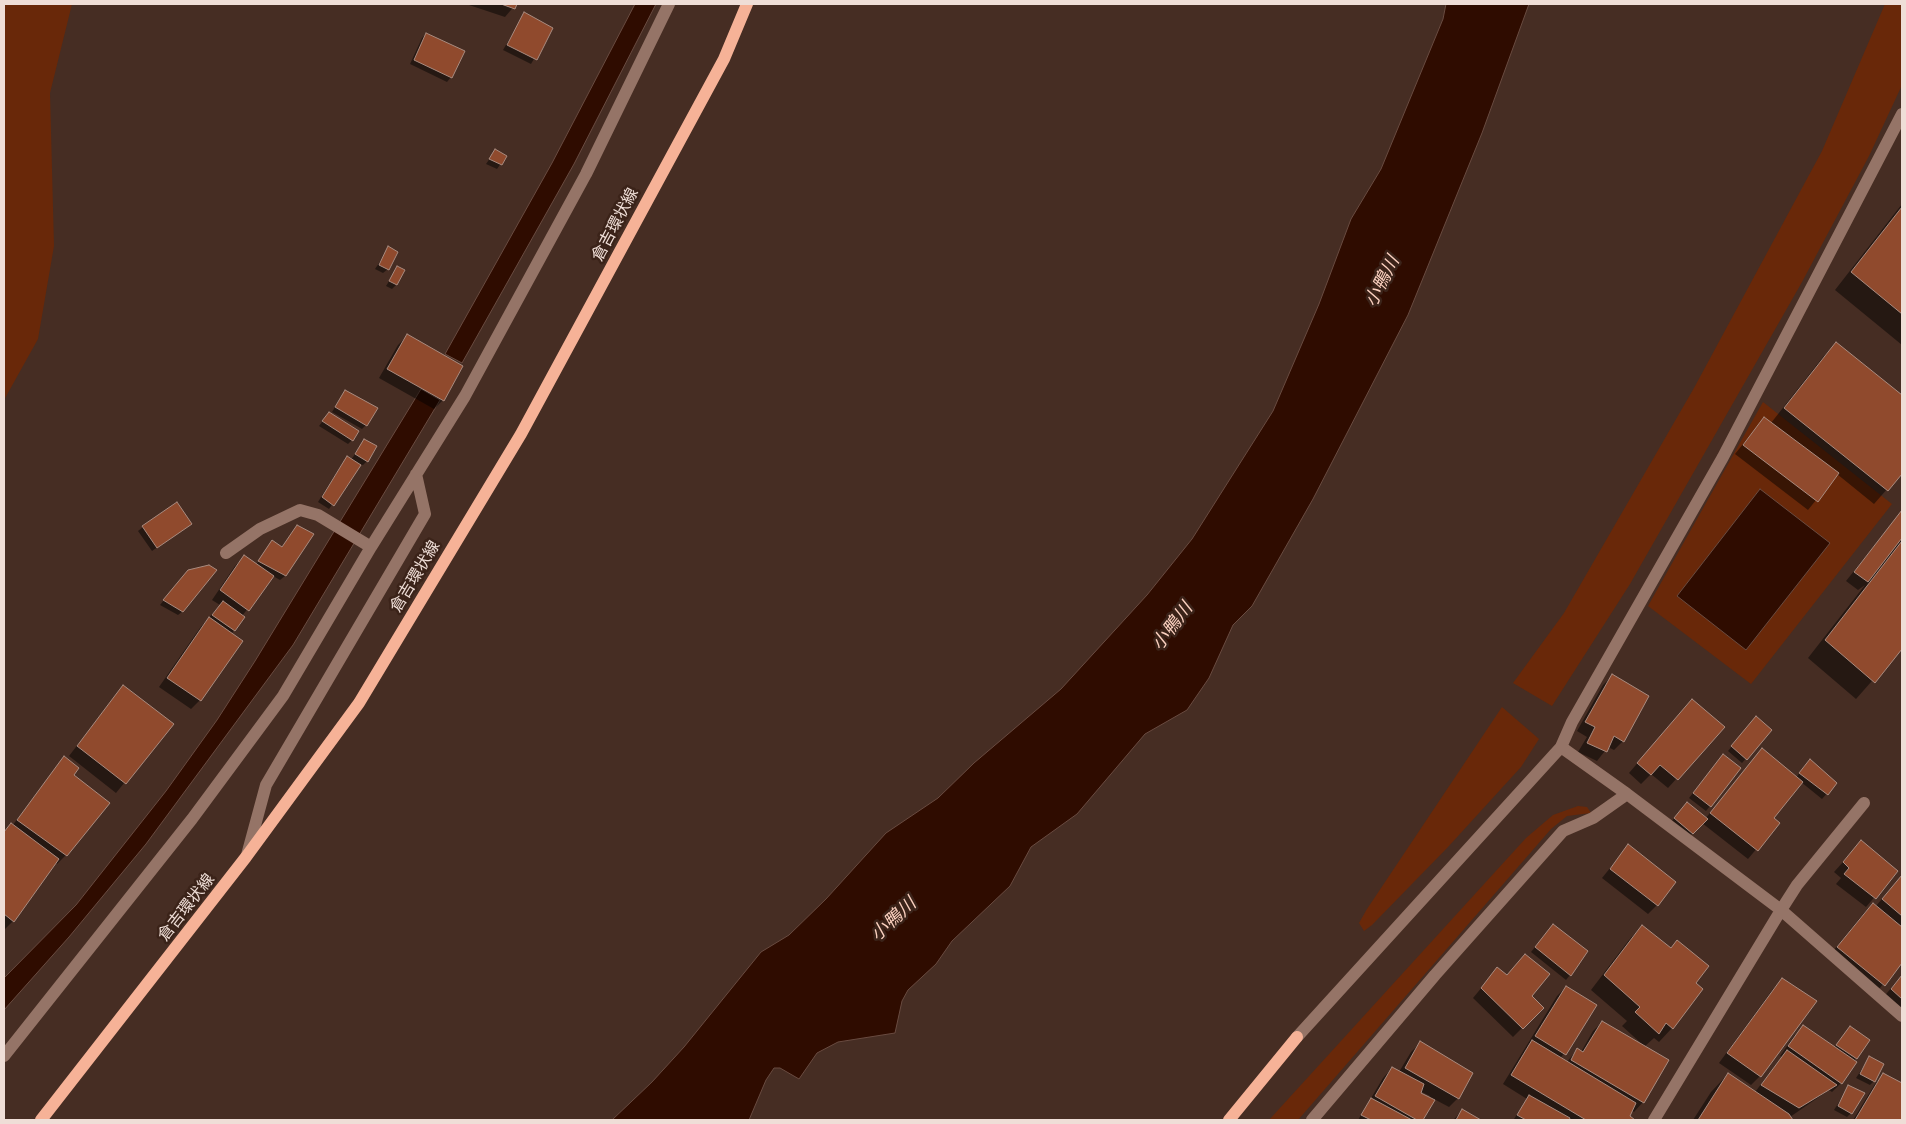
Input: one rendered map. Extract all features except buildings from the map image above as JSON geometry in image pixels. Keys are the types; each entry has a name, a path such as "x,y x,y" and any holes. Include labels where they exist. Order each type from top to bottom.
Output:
{"main road":[{"name":"倉吉環状線","path":"40,1120 246,858 359,703 521,434 724,59 748,4"},
{"path":"1229,1120 1297,1037"}],"street":[{"path":"4,1056 192,819 283,696 371,547 465,396 581,182 669,4"},
{"path":"1297,1037 1561,747 1572,722 1723,457 1902,114"},
{"path":"246,858 266,785 425,514 416,474"},
{"path":"226,553 260,529 300,510 318,515 371,547"},
{"path":"1561,747 1627,794 1781,910 1902,1016"},
{"path":"1312,1120 1434,975 1563,831 1592,818 1627,794"},
{"path":"1654,1120 1781,910 1797,886 1864,803"}],"shaded area":[{"path":"4,4 72,4 50,93 54,246 38,339 4,400"},
{"path":"1885,4 1902,4 1902,85 1869,156 1802,282 1630,584 1552,706 1513,683 1564,613 1694,388 1822,151"},
{"path":"1763,402 1892,504 1751,684 1648,606"},
{"path":"1502,707 1539,739 1521,767 1448,847 1364,931 1359,923 1367,909"},
{"path":"1578,806 1587,807 1591,813 1567,816 1551,829 1298,1120 1269,1120 1526,838 1553,815"}],"water":[{"path":"635,4 656,4 574,164 462,363 445,354 552,163"},
{"name":"小鴨川","path":"1446,4 1529,4 1482,133 1408,315 1313,499 1252,606 1233,625 1209,678 1187,710 1145,734 1077,814 1031,847 1010,886 952,941 936,964 908,990 902,1001 895,1033 838,1042 817,1053 799,1079 780,1068 774,1068 766,1080 749,1120 612,1120 652,1082 684,1047 761,952 789,935 826,899 886,833 938,798 974,763 1061,689 1147,595 1192,539 1273,411 1319,304 1351,219 1381,169 1443,19"},
{"path":"421,389 440,400 293,645 146,844 69,937 4,1010 4,978 76,905 166,791 217,720"},
{"path":"1760,489 1830,543 1746,650 1677,596"}]}
